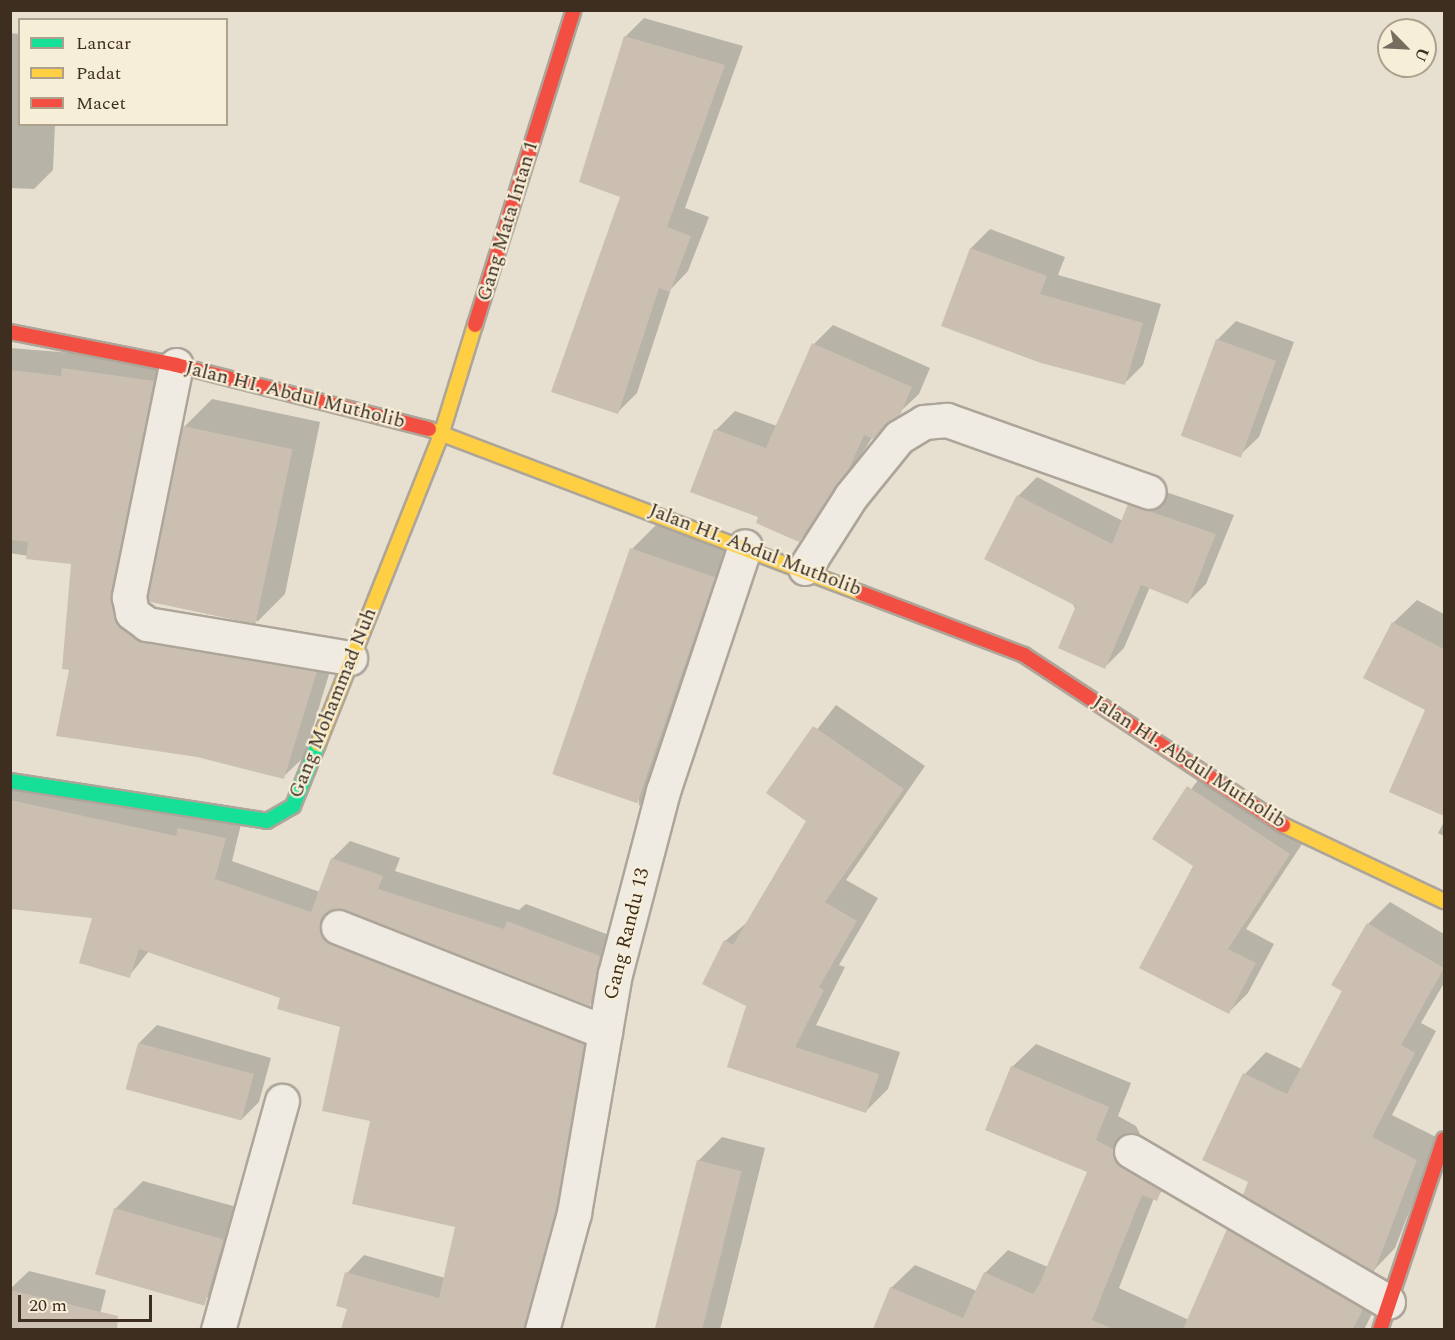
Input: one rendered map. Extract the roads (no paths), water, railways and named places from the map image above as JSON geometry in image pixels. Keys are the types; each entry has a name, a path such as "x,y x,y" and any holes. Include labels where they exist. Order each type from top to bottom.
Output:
{"street":[{"name":"Gang Mata Intan 1","path":"442,432 574,10"},
{"name":"Jalan HI. Abdul Mutholib","path":"10,332 176,365 442,432 805,568 1024,655 1276,822 1444,901"},
{"path":"176,365 129,597 132,612 147,624 350,658"},
{"path":"805,568 851,496 899,437 924,422 947,420 1149,492"},
{"name":"Gang Mohammad Nuh","path":"10,781 218,817 267,821 282,816 293,806 350,658 442,432"},
{"name":"Gang Randu 13","path":"542,1329 574,1213 615,974 663,791 745,546"},
{"path":"338,927 605,1032"},
{"path":"218,1329 282,1101"},
{"path":"1131,1151 1384,1316 1444,1139"}]}
